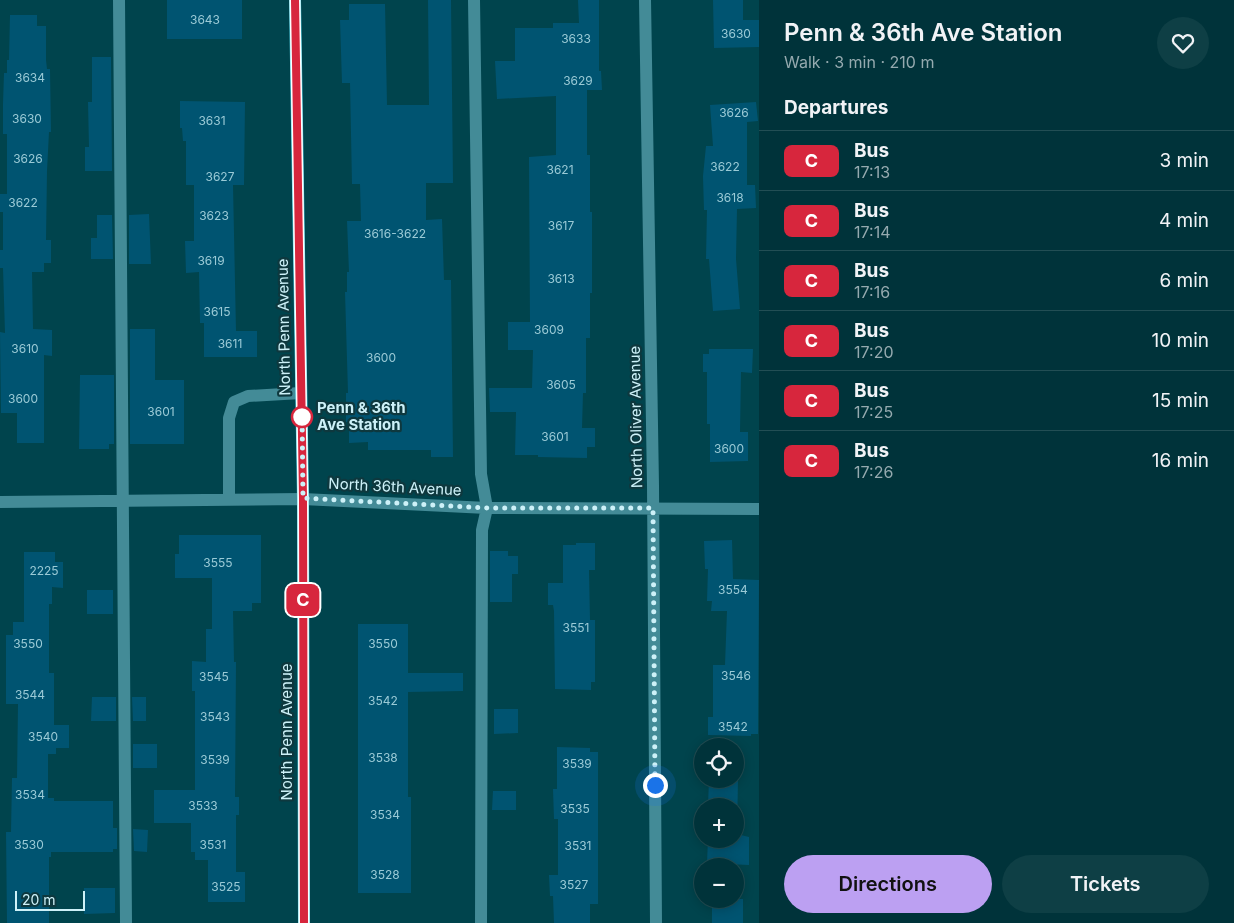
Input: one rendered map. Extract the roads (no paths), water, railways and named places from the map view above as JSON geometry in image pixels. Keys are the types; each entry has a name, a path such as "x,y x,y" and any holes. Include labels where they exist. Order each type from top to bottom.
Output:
{"main road":[{"name":"North Penn Avenue","path":"295,0 303,498 304,923"}],"street":[{"path":"119,0 126,923"},
{"path":"474,0 481,474 487,508 482,530 480,923"},
{"name":"North Oliver Avenue","path":"644,0 653,508 656,923"},
{"path":"229,498 229,418 234,402 248,396 301,394"},
{"name":"North 36th Avenue","path":"0,502 303,498 487,508 759,509"}],"place":[{"name":"Penn & 36th Ave Station","path":"302,417"}]}
